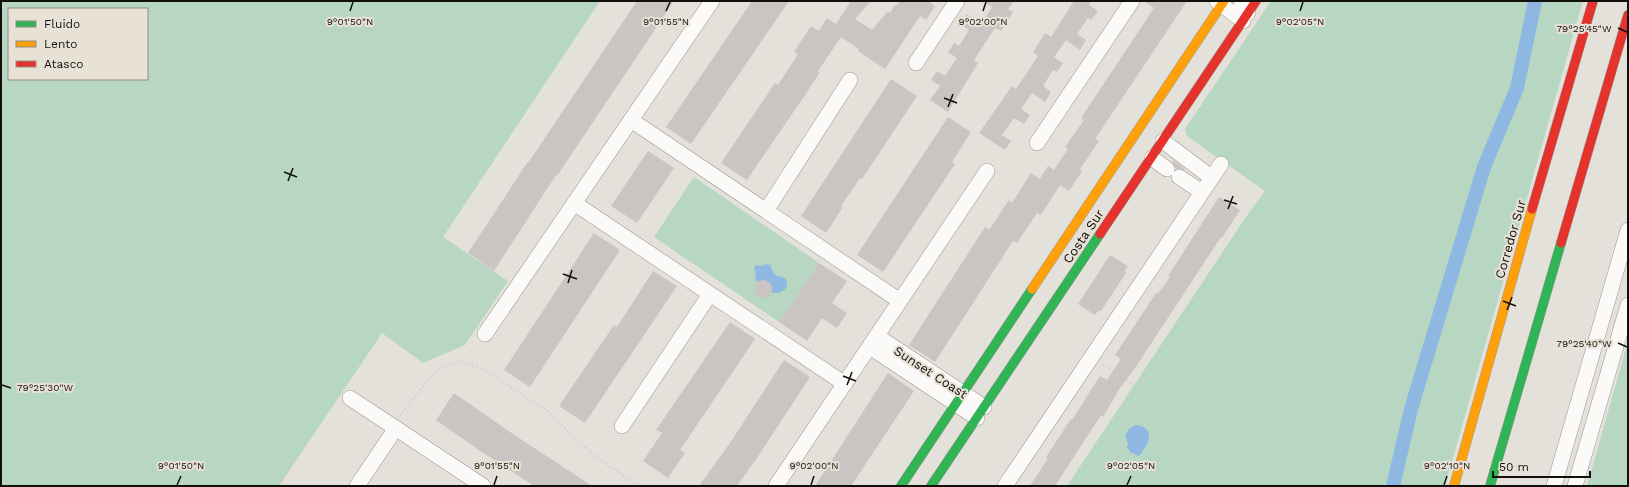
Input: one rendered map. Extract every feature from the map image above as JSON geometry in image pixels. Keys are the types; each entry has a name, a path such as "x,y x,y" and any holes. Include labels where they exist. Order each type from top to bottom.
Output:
{"main road":[{"name":"Corredor Sur","path":"1454,486 1503,308 1593,1"},
{"name":"Costa Sur","path":"900,486 1221,2"},
{"name":"Costa Sur","path":"932,486 1152,158 1247,9"},
{"path":"1490,486 1628,15"}],"street":[{"path":"485,334 712,1"},
{"path":"916,63 957,1"},
{"path":"1037,143 1132,1"},
{"path":"1221,2 1247,9"},
{"path":"766,211 850,80"},
{"path":"630,120 900,301"},
{"path":"1162,141 1212,178"},
{"path":"1152,158 1202,192"},
{"path":"1005,486 1221,164"},
{"path":"776,486 987,171"},
{"path":"574,203 845,384"},
{"path":"1554,486 1628,230"},
{"path":"622,426 710,294"},
{"path":"1575,486 1628,305"},
{"name":"Sunset Coast","path":"873,342 981,413"},
{"path":"350,398 483,486"},
{"path":"357,486 396,428"}],"path":[{"path":"1179,400 1171,400 1166,392 1173,383 1178,381 1185,373 1185,365 1177,354 1175,347 1256,216"},
{"path":"1179,339 1185,339 1191,342 1193,346 1192,354 1188,358 1181,358"},
{"path":"1137,387 1143,384 1157,368 1161,358 1166,355 1177,354"},
{"path":"1092,357 1137,387"},
{"path":"396,428 401,413 436,371 458,361 485,370 553,415 572,436 599,459 639,486"},
{"path":"1157,368 1162,379 1173,383"},
{"path":"1152,486 1159,442 1158,433 1154,423 1183,396 1184,392 1178,381"},
{"path":"1081,486 1114,441 1122,423 1130,416 1135,402 1137,387"}],"green space":[{"path":"1,1 600,1 443,237 508,281 465,345 423,363 382,333 279,486 1,486"},
{"path":"1271,1 1583,1 1445,486 1067,486 1250,211 1265,191 1187,136 1185,129"},
{"path":"694,177 819,263 779,322 654,237"},
{"path":"1628,341 1628,486 1587,486"}],"water":[{"path":"766,264 770,265 775,275 785,278 787,285 785,290 776,293 770,292 765,289 755,278 756,273 754,269 756,265 761,266"},
{"path":"1135,425 1143,427 1149,433 1147,444 1139,456 1130,452 1127,447 1128,444 1125,436 1129,429"}],"building":[{"path":"637,1 674,1 557,176 556,175 494,271 468,253"},
{"path":"752,1 789,1 691,144 666,127"},
{"path":"851,1 871,1 855,19 872,30 888,11 890,13 895,5 896,6 900,1 928,1 935,6 926,20 920,16 885,69 858,51 859,49 841,37 818,71 820,72 803,98 747,180 721,163 775,83 778,85 798,54 794,52 811,26 819,31 827,18 836,24"},
{"path":"982,1 1014,1 1008,9 1013,12 1001,31 995,28 974,60 978,63 948,112 930,100 940,86 931,80 937,71 945,76 957,58 948,52 954,43 959,46 969,30 960,24 967,14 981,24 992,7"},
{"path":"1074,1 1091,1 1089,5 1098,11 1091,20 1088,18 1077,34 1086,40 1080,50 1066,40 1054,57 1063,63 1057,72 1053,70 1043,86 1051,92 1045,102 1032,93 1021,109 1030,115 1024,124 1014,118 1002,135 1011,141 1005,150 979,133 1012,86 1016,89 1038,56 1033,52 1045,33 1051,37"},
{"path":"1143,1 1187,1 1095,139 1099,141 1080,169 1082,171 1069,191 1060,185 1041,215 1037,213 1017,243 1013,241 935,362 909,345 985,227 989,230 1009,200 1012,203 1031,173 1040,179 1048,166 1054,170 1068,149 1065,147 1084,120 1081,118 1154,8"},
{"path":"891,79 917,96 862,179 860,178 841,206 843,207 826,233 801,216"},
{"path":"948,117 971,132 952,162 955,164 883,272 857,255"},
{"path":"648,151 674,168 637,223 611,206"},
{"path":"1173,160 1185,169 1176,169 1172,162"},
{"path":"1219,197 1240,210 1222,238 1221,237 1135,368 1120,388 1103,417 1101,415 1055,486 1030,486 1048,458 1046,457 1100,376 1107,380 1121,359 1115,355 1156,293 1158,294 1170,277 1168,276"},
{"path":"594,233 620,250 530,387 504,370"},
{"path":"1110,255 1128,266 1124,272 1126,273 1101,311 1099,310 1095,315 1078,304"},
{"path":"819,263 847,281 832,303 847,313 837,328 822,318 807,341 779,322"},
{"path":"653,271 677,286 585,423 559,406 614,325 617,327"},
{"path":"759,280 767,280 772,285 770,296 767,298 759,298 754,293 754,285"},
{"path":"730,322 755,339 680,450 685,453 668,478 643,461 662,433 656,430"},
{"path":"784,360 810,377 757,458 737,486 699,486 730,443"},
{"path":"888,373 914,391 851,486 815,486"},
{"path":"454,393 592,486 534,486 479,450 436,420"}],"waterway":[{"path":"1393,486 1411,409 1484,167 1517,88 1535,1"}],"traffic: fast":[{"path":"931,486 1100,234"},
{"path":"1490,486 1561,243"},
{"path":"901,486 1032,289"}],"traffic: slow":[{"path":"1032,289 1224,1"},
{"path":"1454,486 1532,209"}],"traffic: jam":[{"path":"1100,234 1256,1"},
{"path":"1532,209 1593,1"},
{"path":"1561,243 1628,15"}]}
